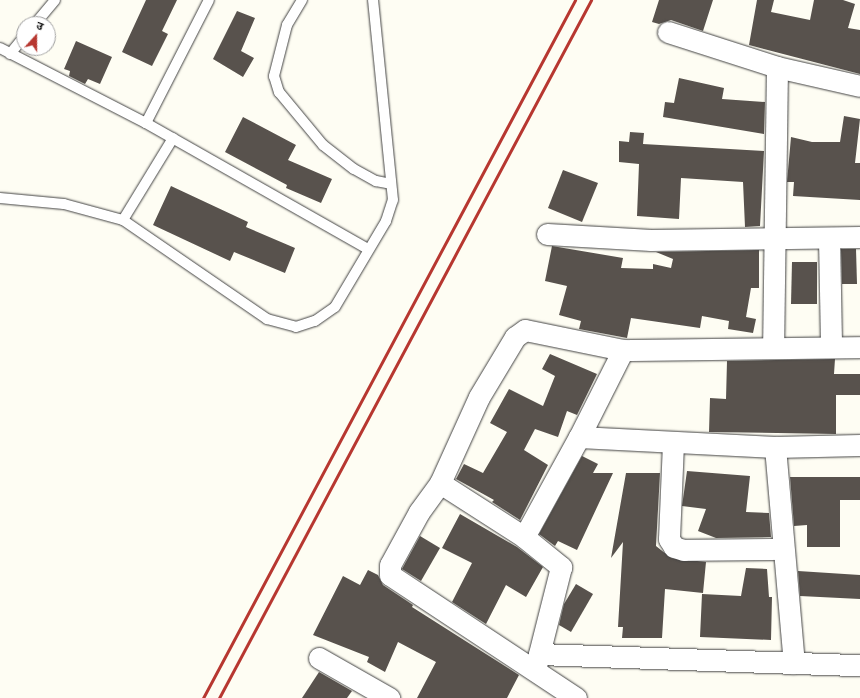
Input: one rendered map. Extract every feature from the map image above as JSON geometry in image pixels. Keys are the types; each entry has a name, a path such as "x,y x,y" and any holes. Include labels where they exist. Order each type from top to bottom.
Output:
{"street":[{"path":"668,32 777,67 860,86"},
{"path":"773,348 772,238 777,67"},
{"path":"547,234 651,240 860,237"},
{"path":"829,238 831,347"},
{"path":"576,698 537,662 390,575 390,566 404,539 440,483 479,397 502,356 515,337 525,330 623,350 860,347"},
{"path":"524,537 579,437 623,350"},
{"path":"579,437 673,443 775,447 860,445"},
{"path":"673,443 669,539 674,547 684,550 783,549"},
{"path":"775,447 794,663"},
{"path":"440,483 524,537 561,567 537,662"},
{"path":"319,658 377,695"},
{"path":"537,662 794,663 860,665"}],"lane":[{"path":"42,16 55,0"},
{"path":"146,123 209,0"},
{"path":"302,0 287,25 274,76 279,92 323,145 354,170 376,181 391,184"},
{"path":"0,198 64,204 123,220 267,319 296,327 315,321 335,307 368,248 386,221 393,200 373,0"},
{"path":"10,54 16,47"},
{"path":"0,48 146,123 368,248"},
{"path":"123,220 173,138"}],"building":[{"path":"146,0 177,0 162,31 168,34 152,66 122,52"},
{"path":"659,0 713,0 703,31 671,20 659,24 652,22"},
{"path":"757,0 774,0 771,12 810,20 814,0 843,0 855,4 848,28 860,30 860,74 749,45"},
{"path":"237,11 255,18 241,51 254,58 243,77 213,59"},
{"path":"76,41 112,57 100,84 88,79 85,84 69,76 70,71 64,69"},
{"path":"679,78 724,88 722,99 765,102 764,134 663,117 665,102 674,103"},
{"path":"844,116 860,119 855,163 860,163 860,200 793,196 794,182 787,182 791,137 812,142 840,142"},
{"path":"243,117 296,145 288,160 332,179 321,203 286,188 287,185 225,152"},
{"path":"630,132 644,133 643,144 764,151 760,226 745,227 743,182 681,178 679,219 637,216 639,164 619,162 619,141 629,142"},
{"path":"563,170 598,183 582,222 548,208"},
{"path":"171,186 248,222 246,227 295,248 285,273 234,252 230,261 153,225"},
{"path":"552,246 623,258 621,268 653,269 653,264 671,268 673,259 656,252 759,250 759,288 751,288 746,317 756,319 753,333 728,329 729,321 702,316 700,328 631,318 627,338 579,329 581,321 559,315 567,286 545,281"},
{"path":"841,249 856,249 857,284 842,284"},
{"path":"792,262 817,262 817,304 791,304"},
{"path":"550,354 597,374 577,415 567,411 558,437 535,429 524,450 548,465 520,520 492,502 494,500 456,479 464,464 483,473 507,432 490,423 509,389 543,406 555,376 542,369"},
{"path":"835,359 834,374 860,374 860,395 836,395 836,434 709,432 710,398 726,399 727,361"},
{"path":"582,456 598,464 593,473 613,473 577,550 558,541 555,546 539,534"},
{"path":"687,471 750,476 746,512 769,513 771,537 716,538 698,531 706,509 682,506"},
{"path":"626,473 660,473 656,546 671,558 706,562 703,593 665,589 662,638 622,638 623,627 618,627 623,542 611,558"},
{"path":"790,477 860,477 860,500 840,500 840,547 807,547 807,525 794,526"},
{"path":"460,514 517,547 543,567 526,597 506,585 486,624 452,602 472,563 442,548"},
{"path":"420,536 440,548 421,581 402,569"},
{"path":"746,568 767,569 769,597 772,597 771,640 700,637 702,594 741,596"},
{"path":"368,570 378,575 383,585 413,605 412,607 519,675 507,698 417,698 436,662 398,642 385,672 367,662 369,657 313,635 343,576 360,585"},
{"path":"798,571 860,575 860,599 800,596"},
{"path":"576,584 593,594 571,632 559,625 564,604"},
{"path":"319,672 352,691 347,698 302,698"}],"railway":[{"path":"203,698 575,0"},
{"path":"219,698 591,0"}]}
